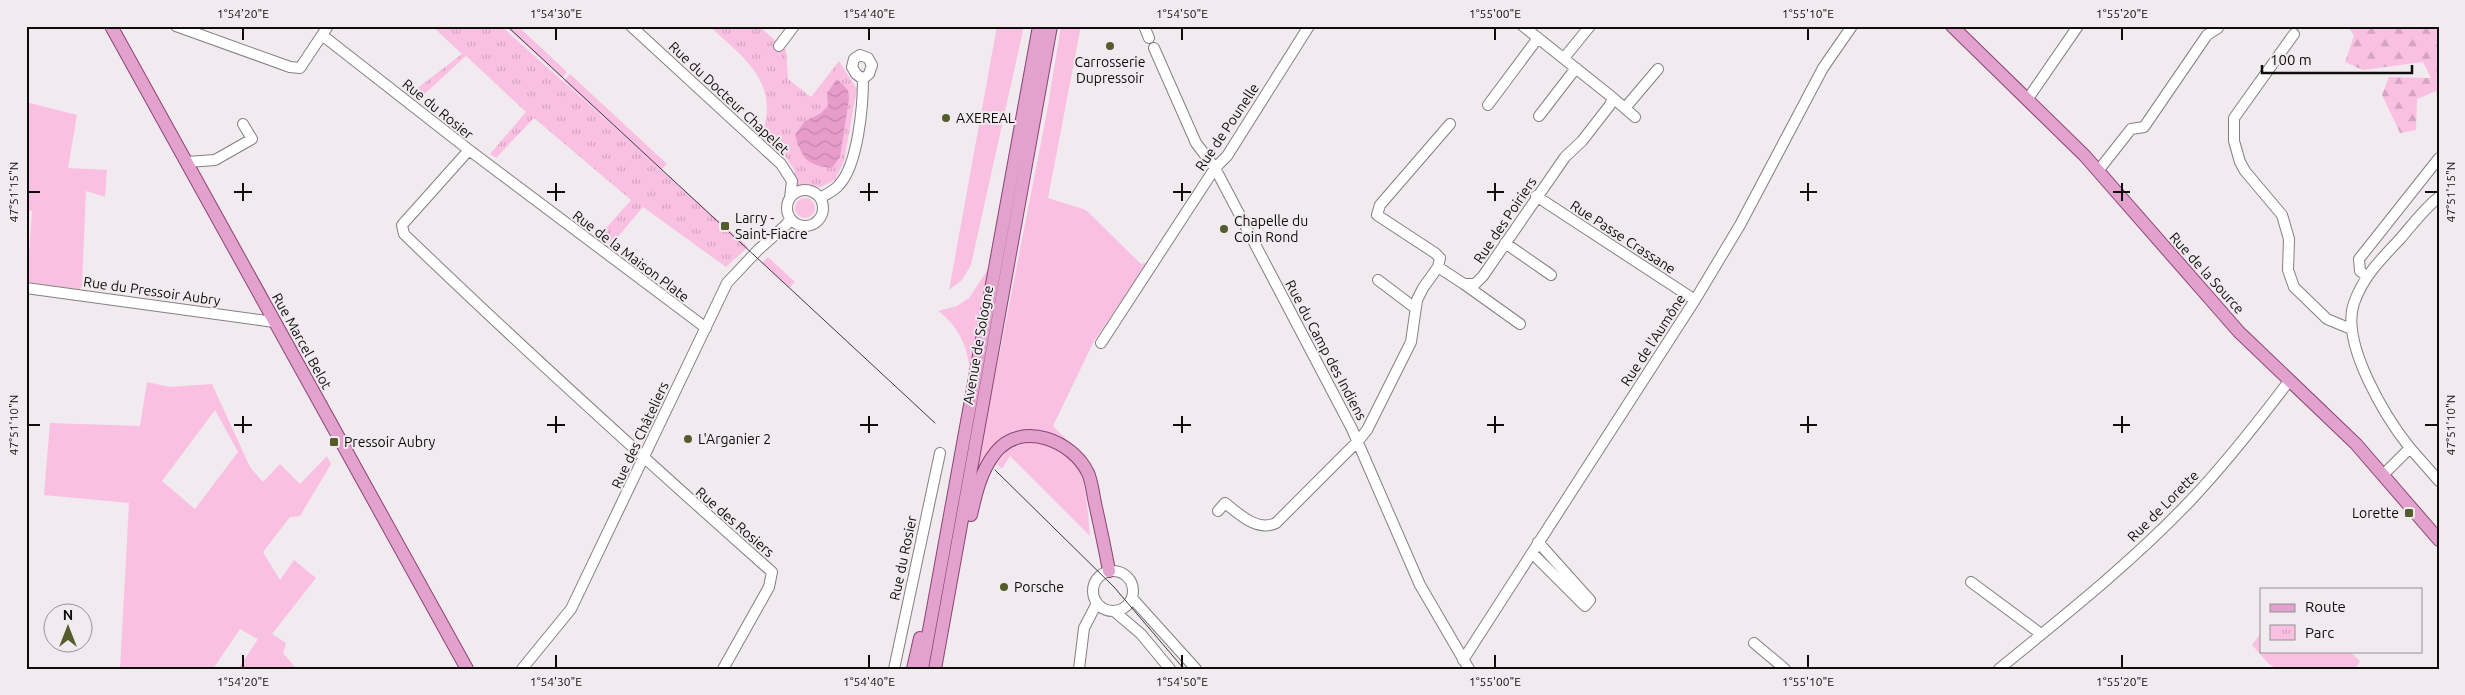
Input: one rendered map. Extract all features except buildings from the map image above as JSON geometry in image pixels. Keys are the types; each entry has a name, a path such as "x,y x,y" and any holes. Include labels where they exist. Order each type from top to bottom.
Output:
{"main road":[{"name":"Rue de la Source","path":"1952,26 2098,171 2232,325 2356,444 2439,540"},
{"name":"Rue Marcel Belot","path":"113,27 467,669"},
{"name":"Avenue de Sologne","path":"922,669 1043,27"},
{"name":"Avenue de Sologne","path":"935,669 1043,27"},
{"path":"913,669 977,372"},
{"path":"935,669 979,481 997,450 1015,439 1029,437 1051,438 1065,446 1080,460 1089,474 1109,571"}],"street":[{"name":"Rue du Rosier","path":"176,26 290,67 300,68 325,31 468,150 402,225 404,234 509,336 644,460"},
{"name":"Rue du Docteur Chapelet","path":"631,26 781,164 792,181 790,198"},
{"path":"779,46 794,26"},
{"name":"Rue du Camp des Indiens","path":"1144,26 1196,143 1215,168 1358,441 1420,585 1466,666"},
{"name":"Rue de Pounelle","path":"1101,343 1215,168 1227,156 1309,26"},
{"path":"1523,26 1635,117"},
{"path":"1564,58 1590,26"},
{"name":"Rue de l'Aumône","path":"1466,666 1538,542 1695,300 1740,225 1823,68 1852,26"},
{"path":"2027,100 2078,26"},
{"path":"2098,171 2131,129 2144,127 2207,35 2218,28"},
{"path":"2294,34 2234,118 2234,141 2240,162 2245,171 2282,215 2289,239 2288,270 2294,287 2327,318 2351,329"},
{"path":"1488,105 1538,38"},
{"path":"1539,116 1576,68"},
{"path":"1625,108 1658,69"},
{"path":"820,198 832,192 846,177 855,144 863,98 863,78"},
{"name":"Rue des Poiriers","path":"1464,284 1475,284 1483,276 1536,196 1565,157 1582,141 1613,98"},
{"path":"187,162 215,160 252,140 243,124"},
{"path":"1218,511 1225,503 1248,520 1269,526 1276,523 1367,430 1411,342 1415,308 1423,288 1438,267 1440,258 1378,215 1380,205 1450,124"},
{"name":"Rue de la Maison Plate","path":"468,150 706,328"},
{"path":"2366,276 2360,271 2359,259 2439,158"},
{"path":"805,190 816,194 820,198 822,213 813,224 799,225 790,218 786,208 790,198 799,191 805,190"},
{"name":"Rue Passe Crassane","path":"1536,196 1695,300"},
{"path":"2439,197 2366,276 2353,305 2351,329 2380,406 2410,448 2439,481"},
{"name":"Rue des Châteliers","path":"522,669 571,609 644,460 727,283 758,250 787,224 790,218"},
{"path":"1505,243 1551,275"},
{"path":"1438,267 1520,324"},
{"path":"1378,280 1415,308"},
{"name":"Rue du Pressoir Aubry","path":"26,288 274,322"},
{"name":"Rue de Lorette","path":"1999,669 2140,549 2190,501 2241,442 2289,381"},
{"path":"2382,475 2410,448"},
{"name":"Rue du Rosier","path":"894,669 940,453"},
{"name":"Rue des Rosiers","path":"644,460 772,572 769,587 723,669"},
{"path":"1532,553 1585,606 1590,600 1538,542"},
{"path":"1114,611 1124,608 1132,598 1133,585 1130,579 1120,572 1109,571 1101,574 1094,584 1094,598 1097,603 1102,608 1114,611 1141,634 1170,669"},
{"path":"1971,582 2042,634"},
{"path":"1132,598 1196,669"},
{"path":"1079,669 1084,628 1097,603"},
{"path":"1754,643 1785,669"}],"green space":[{"path":"432,26 501,26 748,247 726,267 643,207 611,245 599,236 631,200 534,118 496,158 490,154 526,112 466,56 419,99 411,93 462,54"},
{"path":"505,26 518,26 567,72 562,78"},
{"path":"709,26 759,26 786,50 788,79 811,97 839,61 857,89 844,161 835,180 821,187 806,184 797,186 793,174 795,171 779,147 763,132 767,114 766,98 762,84 745,60"},
{"path":"997,26 1024,26 971,265 962,280 949,290"},
{"path":"1061,26 1081,26 1048,198 1086,210 1141,264 1148,262 1094,341 1053,426 1067,440 1029,431 1010,435 1001,439 990,449 976,473 1047,112"},
{"path":"2348,26 2439,26 2439,109 2436,91 2417,99 2416,130 2400,133 2382,95 2389,77 2431,78 2423,62 2363,70 2345,62 2354,36"},
{"path":"570,74 667,164 661,170 564,81"},
{"path":"26,102 77,115 68,168 107,170 105,197 86,191 82,286 79,290 27,282 32,211 26,210"},
{"path":"805,198 812,201 815,208 812,215 805,218 798,215 795,208 798,201"},
{"path":"768,257 795,282 789,288 762,263"},
{"path":"988,269 970,370 964,344 951,323 938,311 957,306 969,298"},
{"path":"147,382 170,387 212,384 250,467 263,482 280,464 300,484 327,456 331,464 300,516 290,517 263,552 280,580 294,560 316,578 272,634 286,643 283,653 297,669 238,669 258,639 240,629 213,669 120,669 129,503 44,495 50,423 140,426","holes":["215,410 238,452 195,509 162,481"]},
{"path":"1024,442 1045,444 1061,450 1072,459 1079,470 1084,484 1090,536 1010,456 1002,469 997,464 1008,449"},
{"path":"2260,634 2260,652 2350,652 2360,661 2355,669 2277,669 2269,664 2252,645"}],"water":[{"path":"837,79 848,90 849,99 840,157 832,168 811,163 800,150 795,135 805,121 820,114 828,106 827,93"}],"tram line":[{"path":"507,26 935,423"},
{"path":"995,470 1114,587 1184,669"}],"place":[{"name":"Carrosserie Dupressoir","path":"1110,46"},
{"name":"AXEREAL","path":"946,118"},
{"name":"Larry - Saint-Fiacre","path":"725,226"},
{"name":"Chapelle du Coin Rond","path":"1224,229"},
{"name":"L'Arganier 2","path":"688,439"},
{"name":"Pressoir Aubry","path":"334,442"},
{"name":"Lorette","path":"2409,513"},
{"name":"Porsche","path":"1004,587"}]}
